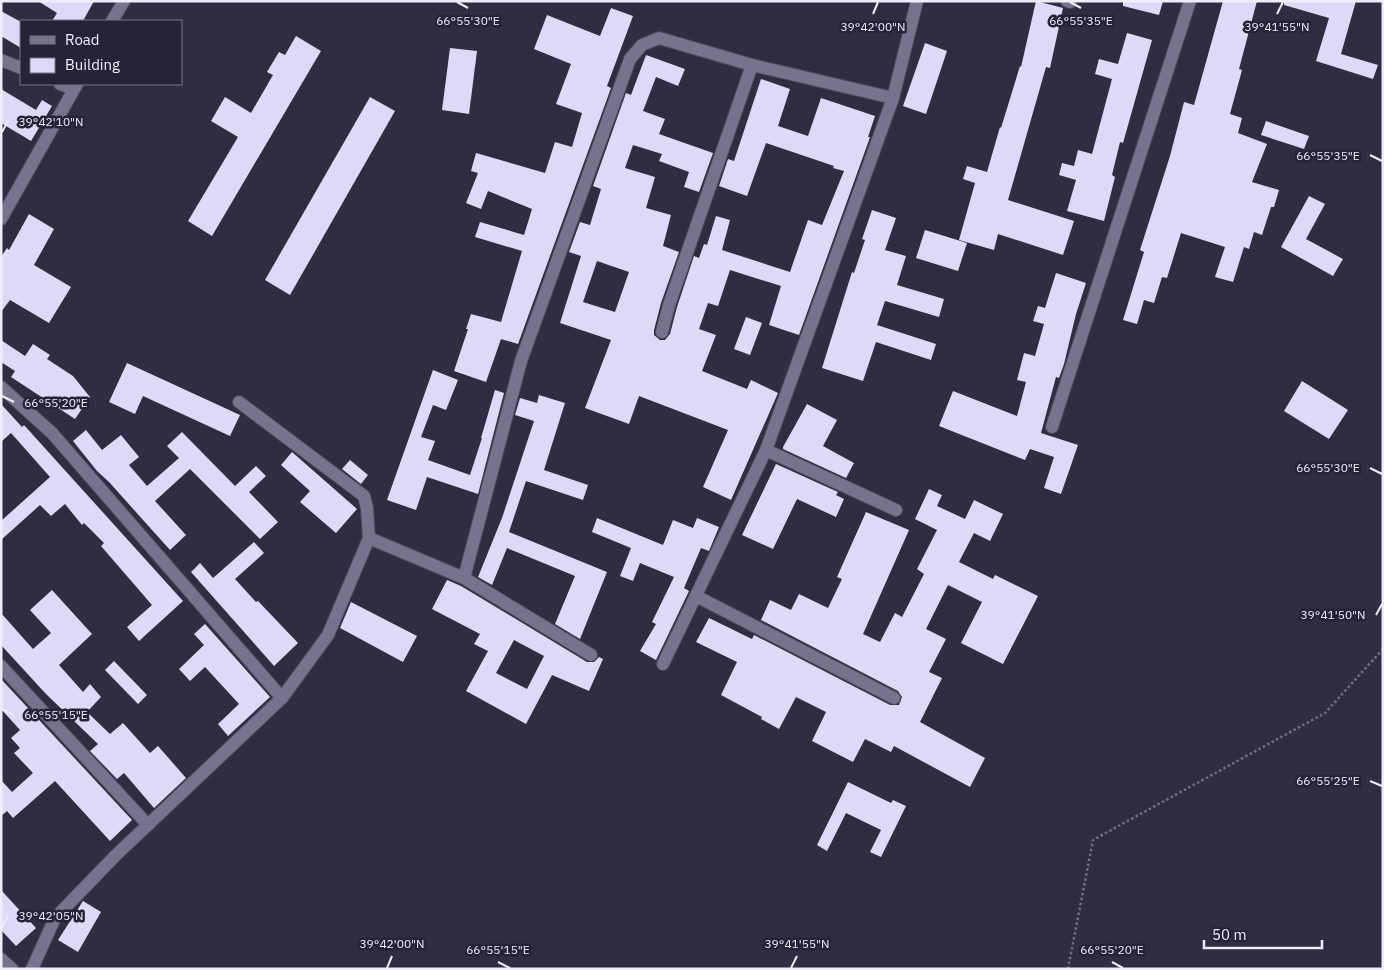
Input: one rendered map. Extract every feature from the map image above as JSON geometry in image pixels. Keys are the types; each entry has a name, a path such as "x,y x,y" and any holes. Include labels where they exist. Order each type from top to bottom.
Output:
{"street":[{"path":"113,20 124,1"},
{"path":"663,664 766,450 893,98 918,1"},
{"path":"1052,427 1190,1"},
{"path":"464,578 521,361 630,59 642,45 659,38 752,65 893,98"},
{"path":"3,62 20,68"},
{"path":"662,332 669,305 752,65"},
{"path":"1,219 75,86"},
{"path":"1,387 52,433 282,698"},
{"path":"32,969 55,918 148,825 282,698 328,635 369,538 367,508 364,496 239,402"},
{"path":"766,450 896,510"},
{"path":"369,538 464,578 591,655"},
{"path":"696,596 894,698"},
{"path":"1,666 148,825"},
{"path":"1,959 12,969"}],"path":[{"path":"1068,969 1093,840 1325,713 1383,649"}],"building":[{"path":"38,1 94,1 84,20 53,20 57,13"},
{"path":"1036,1 1063,8 1050,68 1046,67 1008,200 1074,221 1063,255 998,234 994,250 959,240 975,183 963,179 967,166 987,172 1021,67"},
{"path":"1123,1 1163,1 1159,15 1123,6"},
{"path":"1223,1 1257,1 1239,69 1242,70 1230,114 1242,118 1238,133 1267,144 1252,182 1279,190 1274,207 1271,207 1262,235 1254,232 1249,249 1244,247 1233,282 1215,277 1225,247 1181,233 1167,278 1162,277 1154,303 1144,300 1137,324 1123,320 1144,252 1140,250 1170,156 1184,102 1194,105"},
{"path":"1284,1 1356,1 1341,54 1378,65 1373,79 1316,61 1329,18 1284,5"},
{"path":"611,8 633,16 607,86 611,88 518,344 501,339 486,382 454,371 471,314 501,322 522,251 475,237 480,222 524,235 532,209 488,191 481,209 466,203 478,173 471,171 476,153 545,173 555,142 572,147 582,113 556,104 571,64 534,49 547,15 600,36"},
{"path":"1,11 20,21 20,47 1,36"},
{"path":"1127,33 1152,40 1123,143 1120,142 1112,175 1115,177 1104,221 1067,211 1076,180 1059,175 1062,163 1074,166 1078,150 1092,154 1112,79 1095,74 1099,59 1118,64"},
{"path":"296,36 321,51 212,236 188,221 238,137 211,121 225,97 251,113 273,75 267,72 279,52 285,55"},
{"path":"925,43 947,51 926,114 903,106"},
{"path":"450,48 477,51 469,114 442,110"},
{"path":"646,55 685,69 678,86 656,77 643,111 665,119 659,134 713,153 699,192 684,187 689,172 659,161 662,154 633,145 625,168 655,177 646,208 671,215 663,246 679,252 661,303 654,330 654,335 660,340 665,340 670,334 694,256 699,258 704,244 707,245 716,216 730,220 722,250 790,272 808,220 822,225 844,171 766,143 747,196 719,186 728,159 734,161 761,79 790,89 778,126 808,136 821,98 875,116 868,137 870,137 869,140 799,335 769,325 781,286 730,270 718,306 708,303 699,329 716,335 702,371 747,389 751,380 778,393 731,500 703,487 728,430 639,396 629,424 585,408 611,340 560,323 581,256 569,252 580,222 590,225 601,189 593,186 626,93 631,95","holes":["597,261 629,272 615,312 583,302"]},
{"path":"1,89 36,110 42,100 52,106 31,141 1,123"},
{"path":"370,97 395,111 290,295 265,280"},
{"path":"1266,121 1309,136 1304,149 1261,135"},
{"path":"1309,196 1325,204 1306,239 1343,259 1333,276 1281,247"},
{"path":"872,210 896,218 885,250 906,256 897,285 944,299 939,317 885,301 877,325 936,344 931,360 876,342 863,381 822,368 852,272 854,273 865,240 862,239"},
{"path":"29,214 54,229 34,265 71,287 49,323 10,300 1,312 1,257 7,248 9,250"},
{"path":"925,230 967,243 958,271 916,258"},
{"path":"1056,273 1086,283 1076,314 1064,364 1059,378 1056,377 1041,433 1078,445 1061,494 1044,488 1054,457 1030,449 1025,460 939,426 953,391 1017,416 1026,382 1017,380 1024,353 1035,356 1044,324 1033,321 1038,306 1045,308"},
{"path":"746,317 762,323 750,355 734,349"},
{"path":"1,340 25,356 33,344 50,355 47,359 73,376 90,397 75,419 11,377 15,371 1,362"},
{"path":"127,363 240,415 230,436 143,396 135,414 109,402"},
{"path":"433,370 458,380 446,410 433,405 421,437 435,441 428,460 470,475 495,390 504,393 478,494 427,477 416,510 387,500"},
{"path":"1302,381 1348,410 1329,439 1284,411"},
{"path":"539,395 565,403 544,470 588,485 583,500 526,481 509,532 607,572 580,639 555,624 575,576 507,548 492,585 478,577 502,518 534,421 515,415 520,398 537,403"},
{"path":"1,404 22,427 24,425 183,601 139,641 127,627 152,605 101,546 104,543 84,523 82,525 65,504 51,516 40,505 1,540 1,521 50,477 11,433 1,442"},
{"path":"807,404 837,420 823,446 854,463 846,478 783,449"},
{"path":"86,430 102,450 121,435 139,457 129,465 147,486 179,458 167,446 182,432 235,486 256,466 266,476 249,492 278,522 260,539 190,469 155,501 186,535 170,550 97,471 73,441"},
{"path":"292,452 357,509 336,533 300,502 310,491 281,465"},
{"path":"350,460 368,475 361,484 342,469"},
{"path":"776,464 838,492 836,495 844,499 836,517 797,499 773,549 742,535"},
{"path":"929,489 942,495 937,506 965,519 974,500 1003,514 990,541 974,533 959,562 993,579 995,575 1038,596 1003,664 961,643 982,602 948,585 926,629 946,639 929,672 942,678 920,722 985,758 970,787 894,746 891,752 865,739 853,762 812,741 826,712 796,697 779,729 761,719 762,717 721,695 737,662 696,642 709,618 752,639 754,635 890,705 899,705 902,697 898,691 761,620 770,600 791,610 799,594 828,608 842,579 837,577 866,512 909,530 863,634 880,642 895,613 902,617 924,574 917,569 937,530 915,519"},
{"path":"597,518 663,545 673,520 693,528 697,518 719,527 709,551 701,548 684,588 689,591 656,660 640,651 656,624 652,622 674,577 640,563 633,581 620,576 631,548 592,532"},
{"path":"254,542 264,553 235,579 298,643 274,666 191,572 200,563 213,578"},
{"path":"447,580 461,586 587,662 594,662 599,657 603,659 589,691 552,675 526,724 466,691 488,651 474,644 480,634 432,609","holes":["514,640 544,656 527,689 496,673"]},
{"path":"52,590 92,634 59,665 83,692 90,684 101,697 87,712 110,734 123,723 150,753 158,746 186,778 154,808 124,773 117,779 90,751 98,744 46,694 1,645 1,613 33,649 51,633 30,610"},
{"path":"351,602 417,636 403,662 340,628"},
{"path":"205,624 270,697 228,736 218,724 239,704 205,667 190,681 179,669 204,645 194,634"},
{"path":"114,661 147,695 138,704 105,670"},
{"path":"1,679 132,820 110,841 55,781 13,818 7,811 1,816 1,780 12,792 33,773 14,753 20,748 11,738 20,730 1,709"},
{"path":"848,782 891,803 893,800 906,806 881,857 870,852 881,830 846,813 827,851 817,845"},
{"path":"1,890 36,928 16,946 1,930"},
{"path":"83,901 101,912 78,952 58,940"}]}
